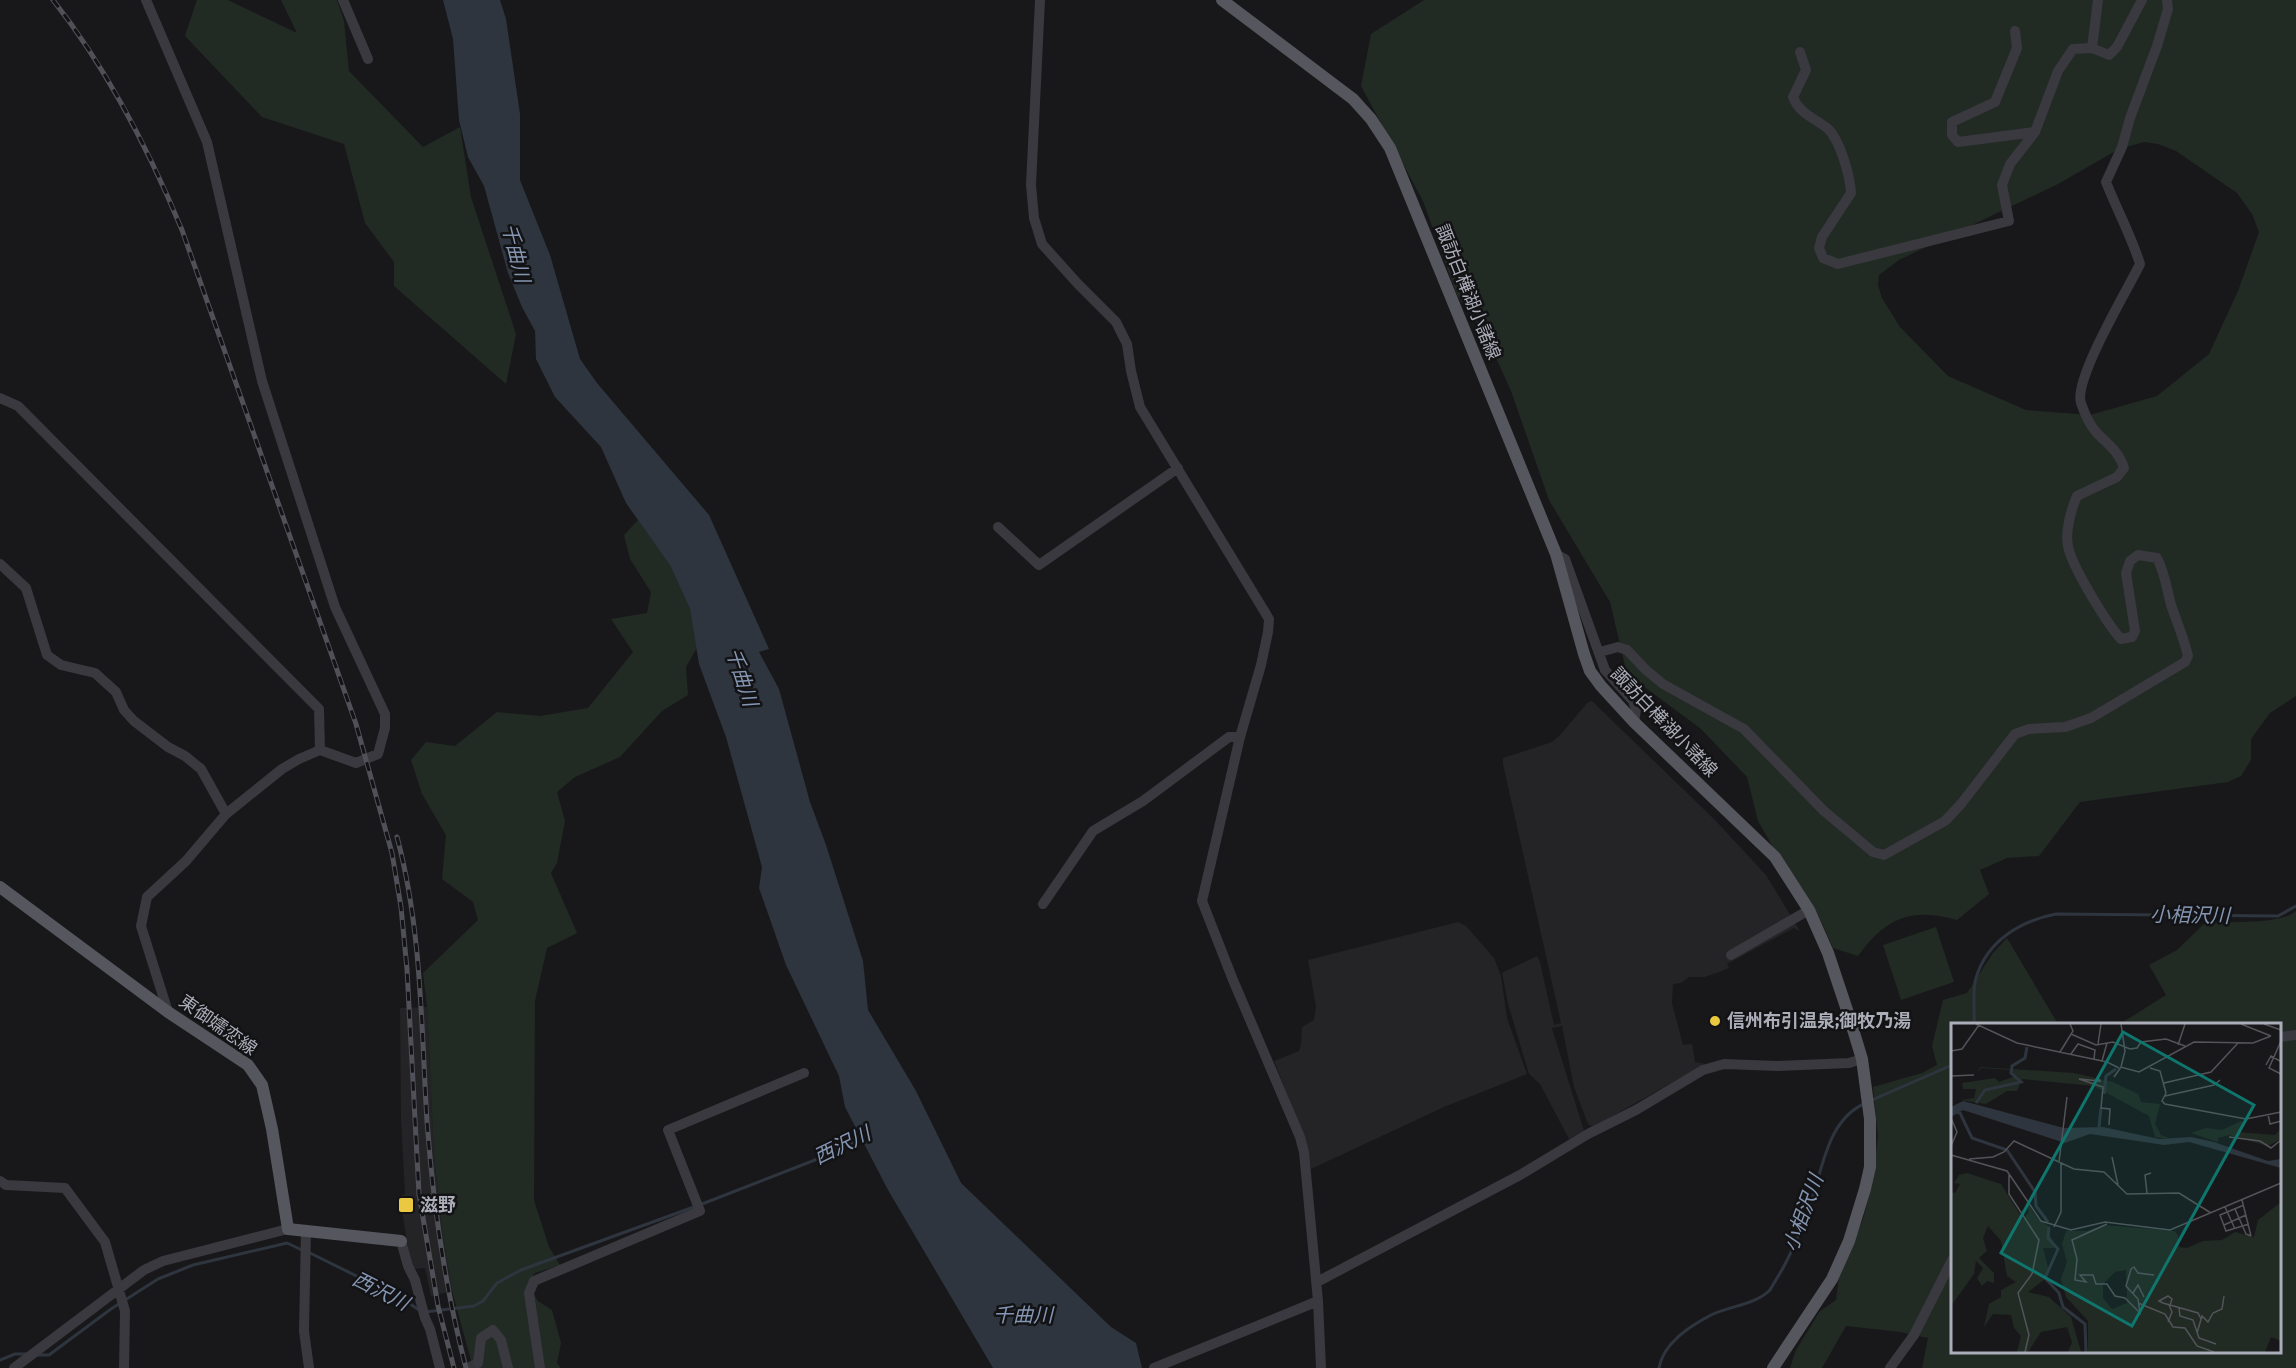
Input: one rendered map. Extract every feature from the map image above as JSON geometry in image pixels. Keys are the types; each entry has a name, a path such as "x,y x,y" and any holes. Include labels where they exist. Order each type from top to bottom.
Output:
{"main road":[{"name":"諏訪白樺湖小諸線","path":"1222,0 1353,99 1371,119 1390,148 1556,554 1590,670 1601,686 1634,722 1775,857 1809,910 1828,953 1862,1059 1870,1119 1870,1167 1849,1241 1832,1279 1773,1368"},
{"name":"東御嬬恋線","path":"0,887 168,1012 248,1065 261,1085 272,1129 288,1228"},
{"path":"288,1228 401,1240"}],"street":[{"path":"146,0 207,142 262,381 335,607 385,714 385,728 378,754 356,763 320,750 282,769 226,814 186,861 147,897 141,926 168,1012"},
{"path":"343,0 368,59"},
{"path":"1040,0 1031,185 1034,218 1042,244 1116,322 1128,344 1131,371 1140,406 1155,435 1178,468 1269,619 1261,665 1240,737 1202,901 1300,1137 1304,1152 1317,1282 1321,1368"},
{"path":"2092,48 2098,0"},
{"path":"1800,52 1806,70 1793,97 1797,107 1833,135 1850,185 1851,194 1822,237 1819,248 1823,258 1838,264 2009,221 2002,185 2010,164 2035,132 2058,71 2073,49 2092,48 2109,55 2117,47 2142,0"},
{"path":"1600,652 1618,647 1627,650 1663,684 1744,729 1824,811 1873,852 1884,855 1945,821 1961,804 2015,734 2029,729 2065,727 2091,718 2185,663 2188,656 2185,644 2157,558 2138,555 2130,561 2126,573 2135,631 2132,637 2121,639 2112,630 2084,581 2071,555 2067,538 2077,496 2117,477 2124,468 2121,456 2094,430 2080,402 2081,386 2090,361 2140,264 2131,235 2116,208 2106,182 2122,147 2130,118 2157,46 2168,9 2167,0"},
{"path":"2015,31 2017,48 1995,102 1952,122 1952,135 1958,142 2035,132"},
{"path":"0,398 18,406 319,709 320,750"},
{"path":"998,527 1039,565 1178,468"},
{"path":"1556,554 1565,559 1605,670 1633,702 1636,710 1634,722"},
{"path":"0,564 26,588 47,655 61,665 95,673 116,692 124,710 134,721 201,769 226,814"},
{"path":"1043,904 1093,831 1143,801 1229,737 1240,737"},
{"path":"1731,956 1809,910"},
{"path":"2281,1037 2296,1035"},
{"path":"1317,1282 1520,1175 1703,1070 1724,1064 1778,1066 1849,1063 1862,1059"},
{"path":"540,1368 529,1293 534,1281 700,1211 668,1130 804,1073"},
{"path":"0,1181 6,1185 65,1188 105,1242 124,1309 124,1368"},
{"path":"14,1368 121,1292 144,1270 163,1261 288,1228"},
{"path":"306,1230 304,1331 309,1368"},
{"path":"401,1240 430,1329 440,1368"},
{"path":"1890,1368 1914,1335 1951,1264"},
{"path":"1154,1368 1318,1300"},
{"path":"478,1364 482,1338 493,1330 501,1340 508,1368"}],"shaded area":[{"path":"197,0 228,0 297,33 281,0 337,0 344,21 349,71 423,147 460,127 471,197 516,334 506,384 394,286 394,262 365,223 344,144 262,117 185,36"},
{"path":"1424,0 2296,0 2296,696 2270,713 2251,739 2251,760 2241,776 2228,782 2080,802 2039,856 2007,858 1980,870 1989,894 1957,920 1940,916 1912,916 1889,924 1868,943 1858,956 1833,948 1804,891 1777,854 1758,821 1747,777 1701,729 1627,674 1610,602 1549,500 1511,391 1489,342 1457,295 1423,201 1361,86 1371,34","holes":["2144,142 2158,144 2176,151 2237,193 2252,214 2259,232 2238,291 2209,354 2157,396 2090,415 2026,410 1948,376 1900,327 1882,298 1878,285 1879,275 1899,260 2058,184 2119,149"]},
{"path":"638,520 669,562 690,609 697,648 686,667 688,695 662,711 620,757 575,777 557,792 565,821 557,863 551,873 577,933 547,948 535,1001 534,1200 549,1247 560,1265 535,1273 527,1284 538,1301 552,1310 561,1343 557,1363 561,1368 473,1368 452,1291 442,1229 434,1155 427,1007 423,973 478,920 473,902 442,879 446,835 422,794 411,760 426,742 455,746 497,712 540,716 588,708 633,652 611,619 647,613 651,592 630,559 624,535"},
{"path":"1592,701 1715,820 1766,875 1800,931 1794,928 1727,964 1729,968 1704,977 1689,977 1681,983 1673,984 1672,1003 1683,1045 1692,1044 1695,1062 1705,1064 1593,1127 1588,1124 1574,1087 1562,1026 1552,1028 1584,1131 1569,1139 1540,1084 1529,1074 1508,1004 1502,973 1537,956 1554,1025 1561,1023 1503,758 1552,742 1588,702"},
{"path":"2296,911 2296,1368 1922,1368 1928,1338 1900,1332 1846,1326 1822,1368 1790,1368 1796,1350 1820,1311 1836,1300 1839,1278 1863,1219 1871,1189 1878,1137 1873,1087 1922,1073 1937,1065 1932,1046 1943,1000 1967,993 1993,953 2007,938 2057,1023 1951,1023 1951,1353 2281,1353 2281,1023 2122,1023 2166,995 2149,965 2177,950 2205,923 2253,922 2289,915"},
{"path":"1458,922 1466,926 1494,958 1501,976 1507,1018 1527,1074 1444,1107 1311,1169 1307,1145 1274,1061 1299,1051 1302,1027 1314,1020 1316,1007 1308,960"},
{"path":"1936,927 1954,982 1901,1000 1883,945"},
{"name":"滋野","path":"427,1007 434,1155 452,1291 431,1296 425,1268 411,1269 400,1196 405,1194 401,1119 400,1008"}],"water":[{"name":"千曲川","path":"443,0 500,0 506,19 520,114 520,180 550,255 580,359 597,383 709,515 769,649 759,652 779,689 810,802 863,961 868,1010 916,1091 961,1183 1111,1327 1136,1343 1142,1368 993,1368 888,1190 845,1107 839,1076 786,965 759,888 762,867 726,737 699,664 690,609 670,565 626,503 601,447 555,397 536,359 535,331 508,273 484,186 468,157 459,120 453,39"}],"waterway":[{"name":"小相沢川","path":"1974,1023 1975,983 1988,953 2007,935 2043,917 2056,914 2278,916 2296,906"},
{"name":"小相沢川","path":"1872,1100 1951,1065"},
{"name":"小相沢川","path":"1659,1368 1666,1351 1686,1330 1711,1315 1757,1299 1770,1290 1797,1240 1829,1144 1844,1120 1866,1103"},
{"name":"西沢川","path":"425,1312 474,1306 483,1301 497,1283 521,1270 702,1204 833,1153 865,1137"},
{"name":"西沢川","path":"36,1355 49,1355 111,1309 158,1279 193,1265 287,1243 302,1250"},
{"name":"西沢川","path":"308,1252 403,1299 419,1310"},
{"name":"西沢川","path":"0,1360 15,1354 27,1354"}],"tunnel":[{"path":"468,1368 478,1363"}],"railway":[{"path":"53,0 92,54 125,110 182,230 356,724 392,853 401,907 407,969 419,1194 438,1306 454,1368"},
{"path":"397,837 416,943 427,1121 436,1215 452,1307 466,1368"}],"place":[{"name":"信州布引温泉;御牧乃湯","path":"1715,1021"},
{"name":"滋野","path":"406,1205"}]}
